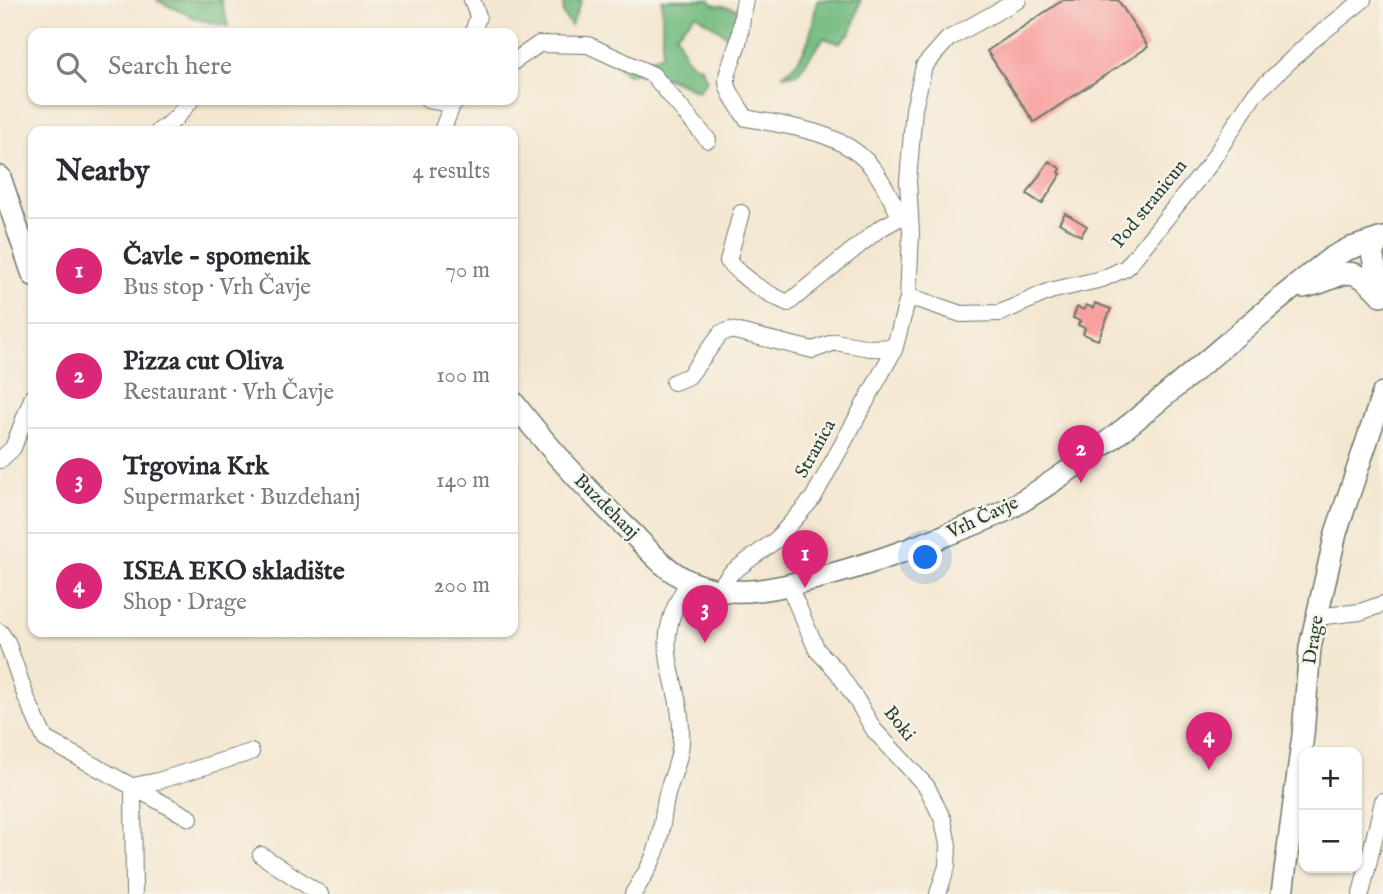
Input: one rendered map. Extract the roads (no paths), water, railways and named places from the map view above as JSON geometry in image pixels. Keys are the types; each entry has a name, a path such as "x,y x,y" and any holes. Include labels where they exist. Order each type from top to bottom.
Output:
{"main road":[{"path":"0,177 28,260"},
{"path":"1381,239 1372,253 1382,300"},
{"name":"Vrh Čavje","path":"717,590 737,593 867,565 983,521 1015,505 1100,446 1341,252 1381,239"},
{"path":"1294,288 1312,286 1334,275 1350,273 1369,282 1382,300"},
{"name":"Drage","path":"1282,894 1303,735 1310,647 1316,617 1336,533 1383,393"},
{"name":"Buzdehanj","path":"518,408 587,490 652,554 689,582 717,590"}],"street":[{"path":"472,0 478,16 474,28"},
{"path":"741,213 728,261 775,297 788,303 879,229 906,214 858,151 817,134 746,118 727,88 727,71 739,41 745,0"},
{"name":"Stranica","path":"717,590 731,573 776,540 813,498 895,347 908,299 911,233 906,214 908,181 914,109 924,66 948,39 1018,0"},
{"name":"Pod stranicun","path":"908,299 920,300 961,314 1000,313 1050,291 1102,279 1126,268 1209,165 1254,95 1310,42 1363,0"},
{"path":"518,59 539,44 588,45 653,75 708,140"},
{"path":"166,126 187,105"},
{"path":"444,126 453,105"},
{"path":"674,382 689,376 721,333 731,330 813,350 835,342 870,348 895,347"},
{"path":"0,460 13,447 28,409"},
{"path":"633,894 655,855 666,796 678,766 681,720 671,679 667,627 678,598 689,582"},
{"name":"Boki","path":"788,584 817,650 856,699 874,730 927,787 943,820 948,845 947,866 938,894"},
{"path":"1316,617 1360,612 1383,604"},
{"path":"0,632 7,642 26,697 45,739 190,818"},
{"path":"133,786 158,781 251,752"},
{"path":"133,786 134,894"},
{"path":"1361,894 1383,802"},
{"path":"261,855 320,894"}],"place":[{"name":"Pizza cut Oliva","path":"1081,483"},
{"name":"Čavle - spomenik","path":"805,588"},
{"name":"Trgovina Krk","path":"705,643"},
{"name":"ISEA EKO skladište","path":"1209,770"}]}
